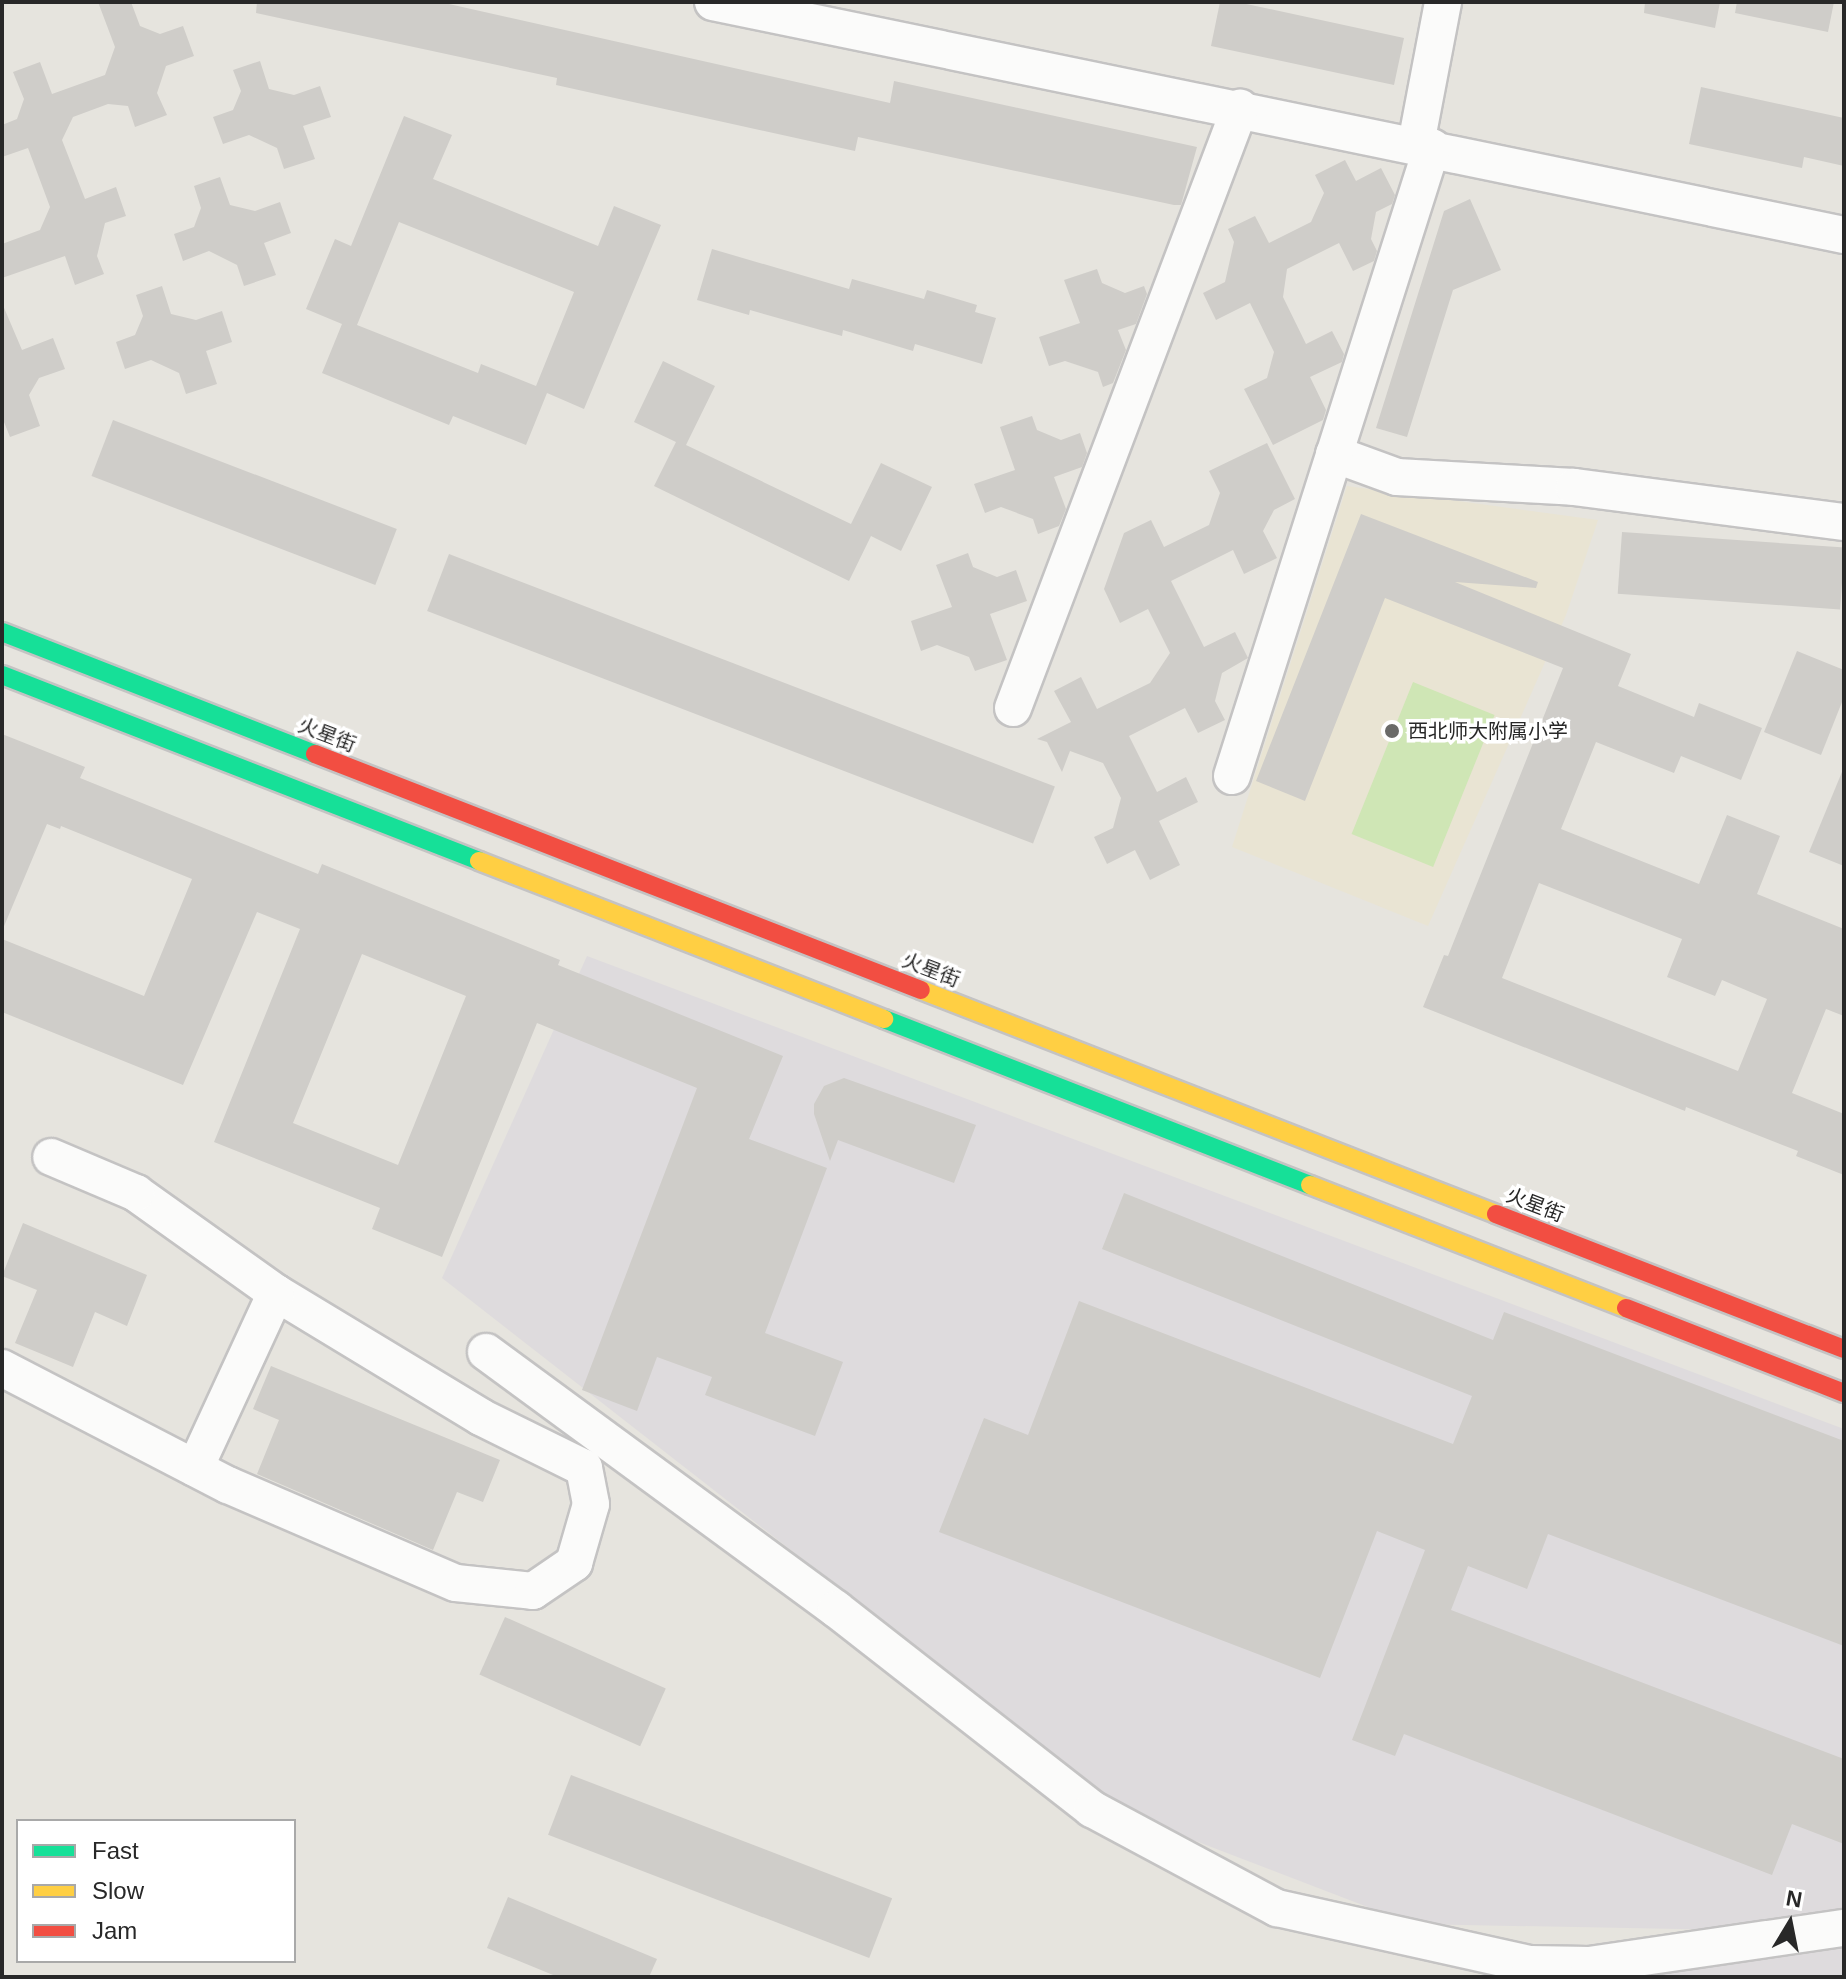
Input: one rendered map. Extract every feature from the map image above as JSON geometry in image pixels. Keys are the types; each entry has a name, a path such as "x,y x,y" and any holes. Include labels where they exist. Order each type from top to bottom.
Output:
{"street":[{"path":"713,2 1240,108 1844,235"},
{"path":"1232,776 1334,454 1424,146 1443,2"},
{"path":"1013,708 1240,108"},
{"path":"1334,454 1397,477 1574,487 1844,522"},
{"name":"火星街","path":"2,632 1844,1349"},
{"path":"2,675 1844,1393"},
{"path":"2,1368 195,1468 456,1583 533,1591 574,1563 591,1504 584,1468 481,1417 276,1293 136,1193 51,1157"},
{"path":"195,1468 276,1293"},
{"path":"486,1352 836,1609 1092,1809 1277,1908 1530,1964 1589,1965 1844,1928"}],"shaded area":[{"name":"西北师大附属小学","path":"1347,486 1598,520 1566,615 1428,926 1232,847"},
{"path":"587,956 1844,1429 1844,1908 1732,1930 1412,1924 1133,1817 442,1278"},
{"path":"1844,1926 1844,1977 1590,1977"}],"green space":[{"path":"1413,682 1495,715 1433,867 1352,834"}],"building":[{"path":"98,2 131,2 140,26 160,34 183,26 194,56 166,66 157,93 167,115 135,127 128,106 108,104 73,117 62,140 85,199 116,187 126,216 105,223 97,256 104,274 75,285 65,256 2,278 2,244 40,230 50,207 28,148 2,157 2,125 17,119 24,99 13,72 40,62 52,94 105,75 115,47"},
{"path":"257,2 440,2 890,103 894,81 1197,147 1181,205 1174,205 858,137 855,151 556,85 557,78 256,13"},
{"path":"1220,2 1237,2 1404,38 1394,85 1211,46"},
{"path":"1645,2 1720,2 1715,28 1644,13"},
{"path":"1737,2 1834,2 1828,32 1735,13"},
{"path":"260,61 269,89 294,95 320,86 331,117 303,126 315,159 284,169 277,148 249,135 223,144 213,117 233,110 241,91 233,70"},
{"path":"1701,87 1844,118 1844,166 1804,157 1802,168 1689,144"},
{"path":"404,116 452,135 433,179 598,246 614,206 661,225 584,409 547,393 526,445 453,416 449,425 322,373 342,324 306,309 335,239 351,246","holes":["399,222 574,292 536,386 481,364 478,373 357,325"]},
{"path":"1345,160 1356,181 1381,168 1395,195 1392,204 1376,212 1371,239 1377,251 1374,261 1353,271 1339,243 1287,269 1283,297 1306,344 1332,331 1344,354 1342,362 1310,377 1326,410 1323,420 1273,445 1244,389 1267,378 1274,352 1250,303 1216,320 1203,293 1225,282 1234,242 1228,229 1255,216 1269,243 1311,222 1324,193 1315,175"},
{"path":"220,177 230,205 255,211 280,202 291,233 264,243 276,275 244,286 237,265 209,251 183,261 174,234 194,227 201,208 194,186"},
{"path":"1470,199 1501,270 1453,290 1407,437 1376,428 1444,211"},
{"path":"712,249 849,289 852,279 924,299 927,290 977,305 975,312 996,318 982,364 915,344 913,351 843,330 842,336 750,310 749,315 697,300"},
{"path":"1097,269 1102,283 1125,293 1144,286 1147,294 1136,324 1118,330 1126,350 1113,383 1103,387 1098,372 1065,361 1049,366 1039,337 1080,323 1064,280"},
{"path":"162,286 171,314 196,320 222,311 232,342 206,351 217,384 186,394 179,373 151,360 125,369 116,342 135,335 143,316 136,295"},
{"path":"2,303 22,350 53,338 65,369 39,378 29,395 40,426 10,437 2,417"},
{"path":"663,361 715,386 686,445 851,524 881,463 932,487 901,551 871,536 849,581 654,486 676,442 634,422"},
{"path":"1032,416 1037,430 1061,440 1080,433 1087,453 1082,467 1054,477 1066,509 1059,526 1038,534 1033,519 1001,507 985,513 974,484 1015,470 1000,427"},
{"path":"113,420 397,529 375,585 91,476"},
{"path":"1267,443 1295,499 1274,510 1263,531 1277,558 1244,574 1233,550 1171,581 1204,647 1235,632 1248,658 1222,673 1215,701 1225,720 1198,733 1185,708 1129,736 1157,792 1186,777 1198,802 1159,821 1180,865 1150,880 1135,850 1107,864 1094,837 1113,828 1121,798 1103,763 1070,751 1062,772 1047,742 1037,739 1071,722 1054,691 1081,677 1097,709 1150,683 1170,653 1148,609 1120,623 1104,589 1124,533 1151,520 1164,547 1209,525 1220,493 1209,471"},
{"path":"1361,514 1538,582 1536,588 1455,582 1631,654 1618,686 1694,717 1699,703 1762,728 1741,780 1681,756 1674,773 1596,742 1561,829 1699,884 1727,815 1780,836 1757,894 1844,929 1844,1016 1826,1009 1792,1093 1844,1114 1844,1175 1796,1156 1798,1151 1686,1107 1685,1111 1423,1007 1444,955 1448,956 1563,668 1385,598 1305,801 1256,781","holes":["1539,883 1682,939 1667,977 1715,996 1722,980 1767,999 1738,1071 1502,978"]},
{"path":"1622,532 1844,548 1840,609 1618,594"},
{"path":"968,553 973,567 997,577 1016,570 1027,601 990,614 1007,660 975,671 969,657 937,645 921,651 911,621 952,607 936,565"},
{"path":"449,554 1055,787 1033,844 427,611"},
{"path":"1797,651 1844,670 1844,697 1821,755 1764,732"},
{"path":"2,734 85,767 80,778 318,874 322,864 560,960 558,965 783,1056 749,1139 827,1168 765,1333 843,1362 815,1436 705,1395 712,1377 657,1357 637,1411 582,1390 697,1088 537,1023 442,1257 372,1229 380,1208 214,1142 300,929 257,912 183,1085 2,1012 2,939 144,996 192,879 61,826 60,829 47,824 2,931","holes":["362,954 466,996 398,1165 293,1123"]},
{"path":"1844,767 1844,866 1809,852"},
{"path":"844,1078 976,1125 954,1183 838,1140 830,1161 814,1114 814,1104 824,1086"},
{"path":"1124,1193 1493,1340 1504,1312 1844,1441 1844,1646 1548,1534 1527,1589 1468,1566 1451,1610 1844,1759 1844,1844 1792,1824 1772,1875 1404,1734 1395,1756 1352,1740 1425,1550 1377,1531 1320,1678 939,1532 984,1418 1028,1435 1079,1301 1453,1444 1472,1396 1102,1249"},
{"path":"23,1223 147,1275 127,1326 95,1312 73,1367 15,1343 37,1290 2,1276"},
{"path":"271,1366 500,1460 483,1502 457,1492 433,1550 257,1474 279,1420 253,1409"},
{"path":"505,1617 666,1689 640,1746 479,1675"},
{"path":"571,1775 892,1898 869,1958 548,1835"},
{"path":"508,1897 657,1959 649,1977 558,1977 487,1948"}],"traffic: fast":[{"path":"2,632 315,754"},
{"path":"2,675 479,861"},
{"path":"884,1019 1310,1185"}],"traffic: slow":[{"path":"479,861 884,1019"},
{"path":"921,990 1496,1214"},
{"path":"1310,1185 1626,1308"}],"traffic: jam":[{"path":"315,754 921,990"},
{"path":"1496,1214 1844,1349"},
{"path":"1626,1308 1844,1393"}],"place":[{"name":"西北师大附属小学","path":"1392,731"}]}
